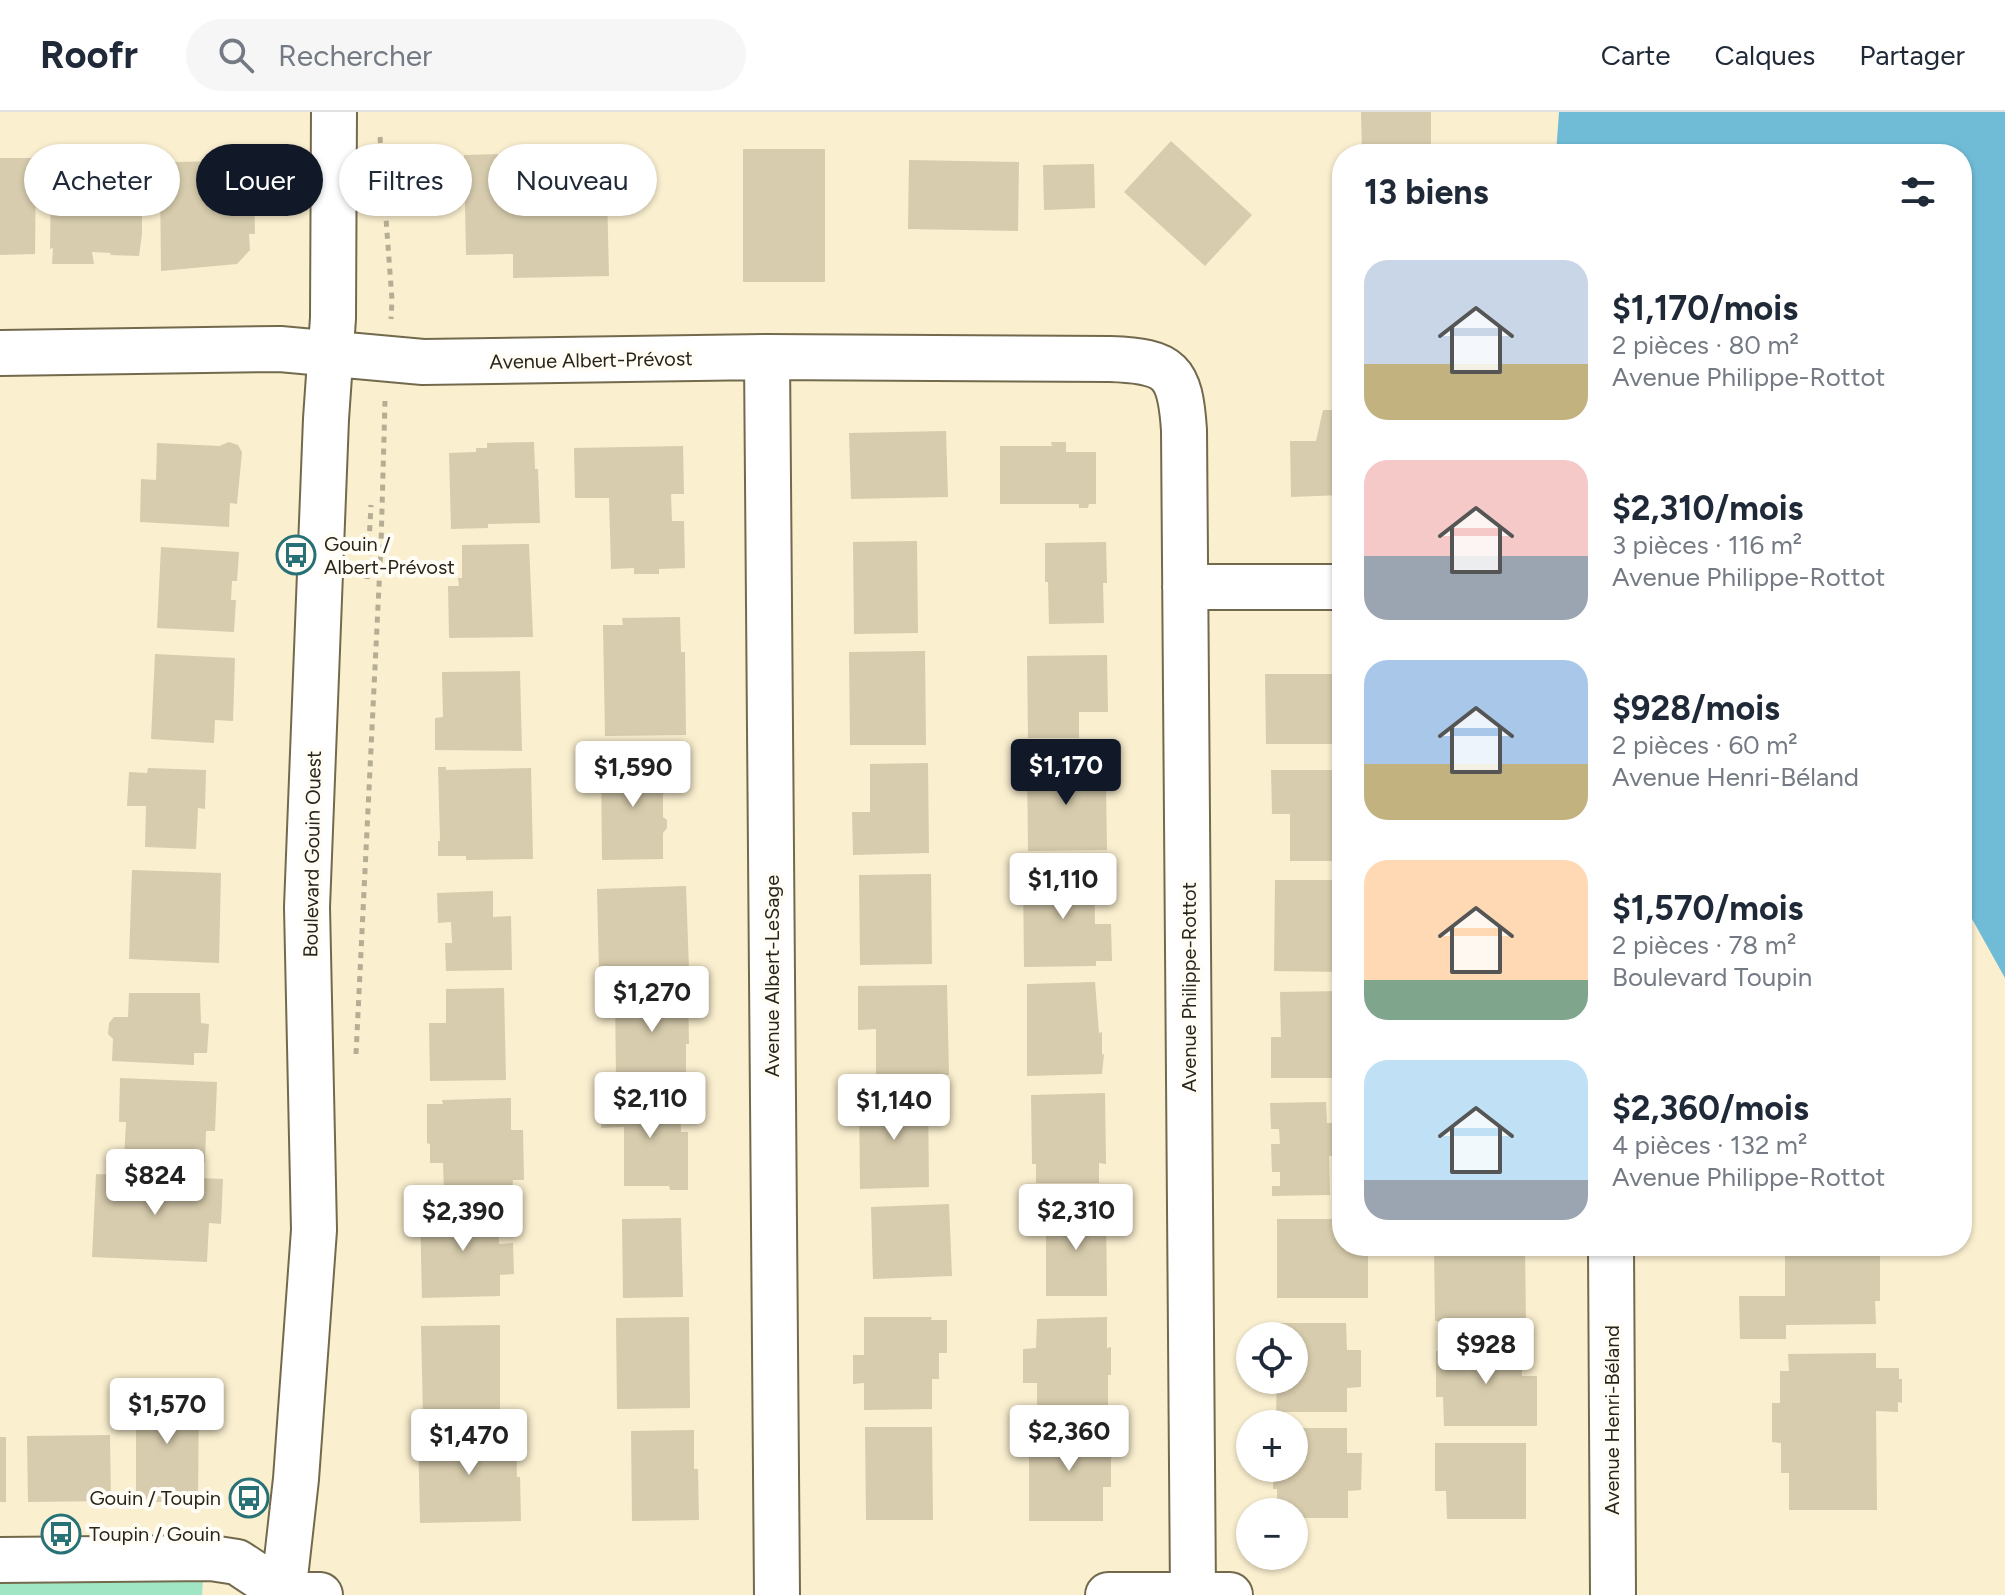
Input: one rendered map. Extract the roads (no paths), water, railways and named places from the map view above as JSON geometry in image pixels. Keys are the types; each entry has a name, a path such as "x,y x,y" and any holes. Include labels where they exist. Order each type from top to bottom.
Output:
{"street":[{"name":"Boulevard Gouin Ouest","path":"292,1595 296,1479 314,1230 307,907 326,419 332,355 334,112"},
{"name":"Avenue Albert-Prévost","path":"0,353 280,349 423,362 767,357 1132,360 1152,363 1176,381"},
{"name":"Avenue Albert-LeSage","path":"767,357 777,1595"},
{"name":"Avenue Philippe-Rottot","path":"1176,381 1181,395 1184,430 1193,1594"},
{"path":"1185,587 1332,587"},
{"name":"Avenue Henri-Béland","path":"1611,1256 1613,1595"},
{"path":"0,1560 211,1558 237,1562 292,1595"},
{"path":"1108,1595 1230,1595"},
{"path":"1595,1595 1629,1595"}],"water":[{"path":"1559,112 2005,112 2005,978 1972,919 1972,144 1557,144"}],"place":[{"name":"Gouin / Albert-Prévost","path":"296,555"},
{"name":"Gouin / Toupin","path":"249,1498"},
{"name":"Toupin / Gouin","path":"61,1534"}]}
